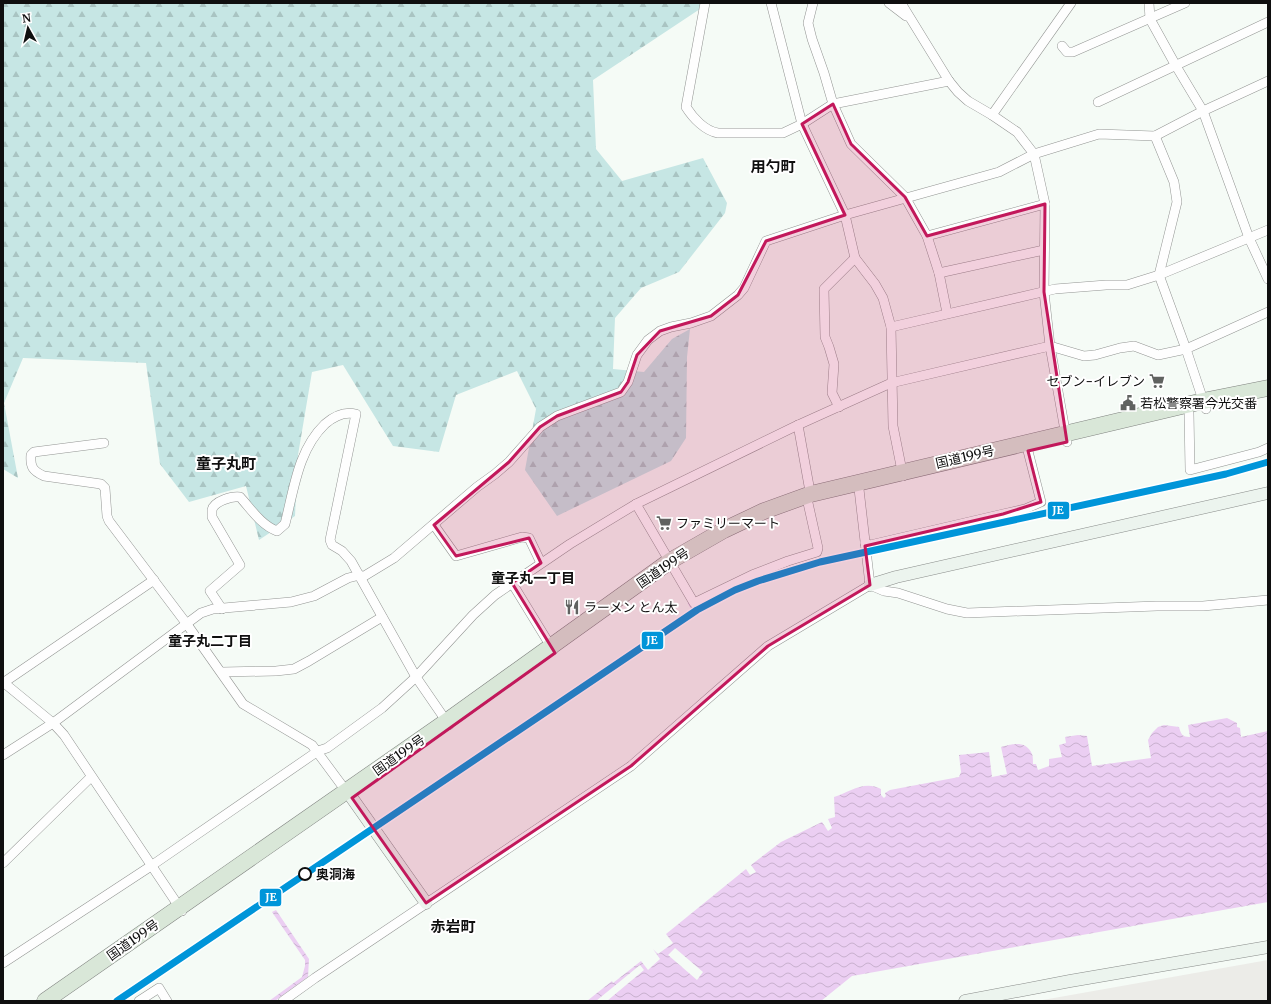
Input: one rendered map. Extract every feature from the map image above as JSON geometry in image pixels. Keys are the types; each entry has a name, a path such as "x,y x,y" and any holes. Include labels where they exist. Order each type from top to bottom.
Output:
{"highway":[{"name":"国道199号","path":"45,1001 182,910 349,795 672,564 734,533 810,500 903,476 1205,405 1268,388"},
{"name":"国道199号","path":"810,500 859,489 903,476 1028,451 1066,438 1189,414 1205,405 1268,396"},
{"name":"国道199号","path":"57,1001 182,910"}],"street":[{"path":"704,3 686,107 691,115 710,132 783,133 802,124 833,104 949,81"},
{"path":"812,3 808,23 833,104 851,144 906,197 927,236 939,272 947,313"},
{"path":"889,3 911,20"},
{"path":"901,3 949,81 958,92 968,101 1017,132 1034,154 1045,204 1044,292 1050,346 1066,438"},
{"path":"992,115 1071,3"},
{"path":"1149,3 1150,19 1203,111 1249,238 1268,279"},
{"path":"1062,46 1067,52 1073,52 1185,3"},
{"path":"773,5 802,124 845,215 855,258 875,284 883,298 891,327 893,426 903,476"},
{"path":"1098,102 1268,22"},
{"path":"3,755 53,723 201,613 213,609 291,602 314,596 348,578 360,576 394,558 434,525 477,486 509,462 540,427 557,416 621,392 628,382 637,355 648,340 660,331 711,316 738,295 747,281 766,241 845,215 999,172 1034,154 1099,134 1155,136 1203,111 1268,82"},
{"path":"1155,136 1174,182 1177,202 1159,274 1205,405"},
{"path":"927,236 1045,204"},
{"path":"891,327 1044,292 1106,285 1127,286 1268,230"},
{"path":"939,272 1044,250"},
{"path":"839,407 832,393 834,364 825,337 824,288 855,258"},
{"path":"3,963 151,866 318,751 327,748 382,708 416,677 473,615 494,595 541,563 636,504 798,425 891,383 1050,346 1084,356 1134,346 1158,354 1186,349 1268,312"},
{"path":"222,609 210,591 240,565 212,517 214,506 227,498 235,496 240,497 270,529 277,531 279,530 285,524 298,471 308,445 331,419 339,414 356,414 330,540 332,545 342,551 351,560 416,677 449,724"},
{"path":"1189,414 1190,470 1259,452 1268,448"},
{"path":"636,504 694,603 752,575 817,552 818,548 798,425"},
{"path":"104,443 34,452 31,455 30,464 37,472 44,476 101,484 105,488 107,516 109,522 222,672 239,699 243,704 312,745 318,751 426,903"},
{"path":"865,543 870,545 1004,514 1025,509 1041,502 1028,451"},
{"path":"859,489 870,585"},
{"path":"283,1001 631,766 768,646 870,585 904,575 1268,493"},
{"path":"434,525 456,556 522,537 529,538 541,563"},
{"path":"154,580 3,682 53,723 64,735 182,910"},
{"path":"512,583 553,650"},
{"path":"870,585 884,591 898,593 947,609 967,613 1157,606 1203,606 1268,600"},
{"path":"222,672 276,671 294,669 382,617"},
{"path":"3,863 91,777"},
{"path":"965,1001 1070,981 1268,947"},
{"path":"139,1001 158,988 167,1001"}],"highlighted area":[{"path":"833,104 851,144 905,197 927,236 1045,204 1044,292 1067,442 1028,451 1041,502 1003,514 865,546 870,585 768,646 631,766 426,903 352,798 555,653 512,583 541,563 529,538 456,556 434,525 509,462 540,427 557,416 621,392 628,382 637,355 660,331 711,316 738,295 766,241 845,215 802,124"}],"shaded area":[{"path":"1268,960 1268,1001 1037,1001 1178,976"}],"green space":[{"path":"3,3 709,3 593,80 596,149 622,181 703,158 727,203 725,213 679,272 641,288 615,318 613,369 644,372 672,339 690,329 687,357 686,438 671,461 557,516 525,470 536,409 517,371 456,395 439,452 393,446 343,365 312,372 298,455 295,516 259,540 246,486 189,502 160,464 146,363 23,358 4,403 18,478 3,469"}],"water":[{"path":"1227,718 1237,723 1237,727 1240,728 1241,737 1268,731 1268,902 852,976 821,1001 607,1001 644,970 640,965 596,1001 587,1001 641,961 648,970 660,959 653,949 658,954 673,943 666,934 746,869 750,875 756,872 751,865 781,842 822,822 828,831 832,828 828,819 835,817 834,797 863,786 869,786 881,789 881,795 884,798 886,796 885,793 890,790 959,777 961,772 959,755 989,752 992,777 1007,774 1001,747 1014,744 1022,745 1029,750 1032,755 1033,764 1036,764 1038,770 1049,766 1049,759 1062,757 1059,745 1066,743 1065,737 1078,735 1087,736 1092,766 1151,758 1148,740 1158,727 1164,725 1179,727 1182,735 1190,737 1188,725","holes":["675,948 703,972 697,980 668,955"]},
{"path":"276,910 309,959 308,977 275,1001 269,1001 302,977 305,966 305,960 272,912"}],"waterway":[{"path":"689,603 693,610"}],"transit line":[{"name":"JE","path":"117,1001 697,610 735,590 758,581 820,562 1226,474 1268,462"}],"place":[{"name":"セブン-イレブン","path":"1157,381"},
{"name":"若松警察署今光交番","path":"1128,403"},
{"name":"ファミリーマート","path":"664,523"},
{"name":"ラーメン とん太","path":"572,607"},
{"name":"奥洞海","path":"305,874"}],"district":[{"name":"用勺町","path":"773,166"},
{"name":"童子丸町","path":"226,463"},
{"name":"童子丸一丁目","path":"533,578"},
{"name":"童子丸二丁目","path":"210,641"},
{"name":"赤岩町","path":"453,926"}]}
